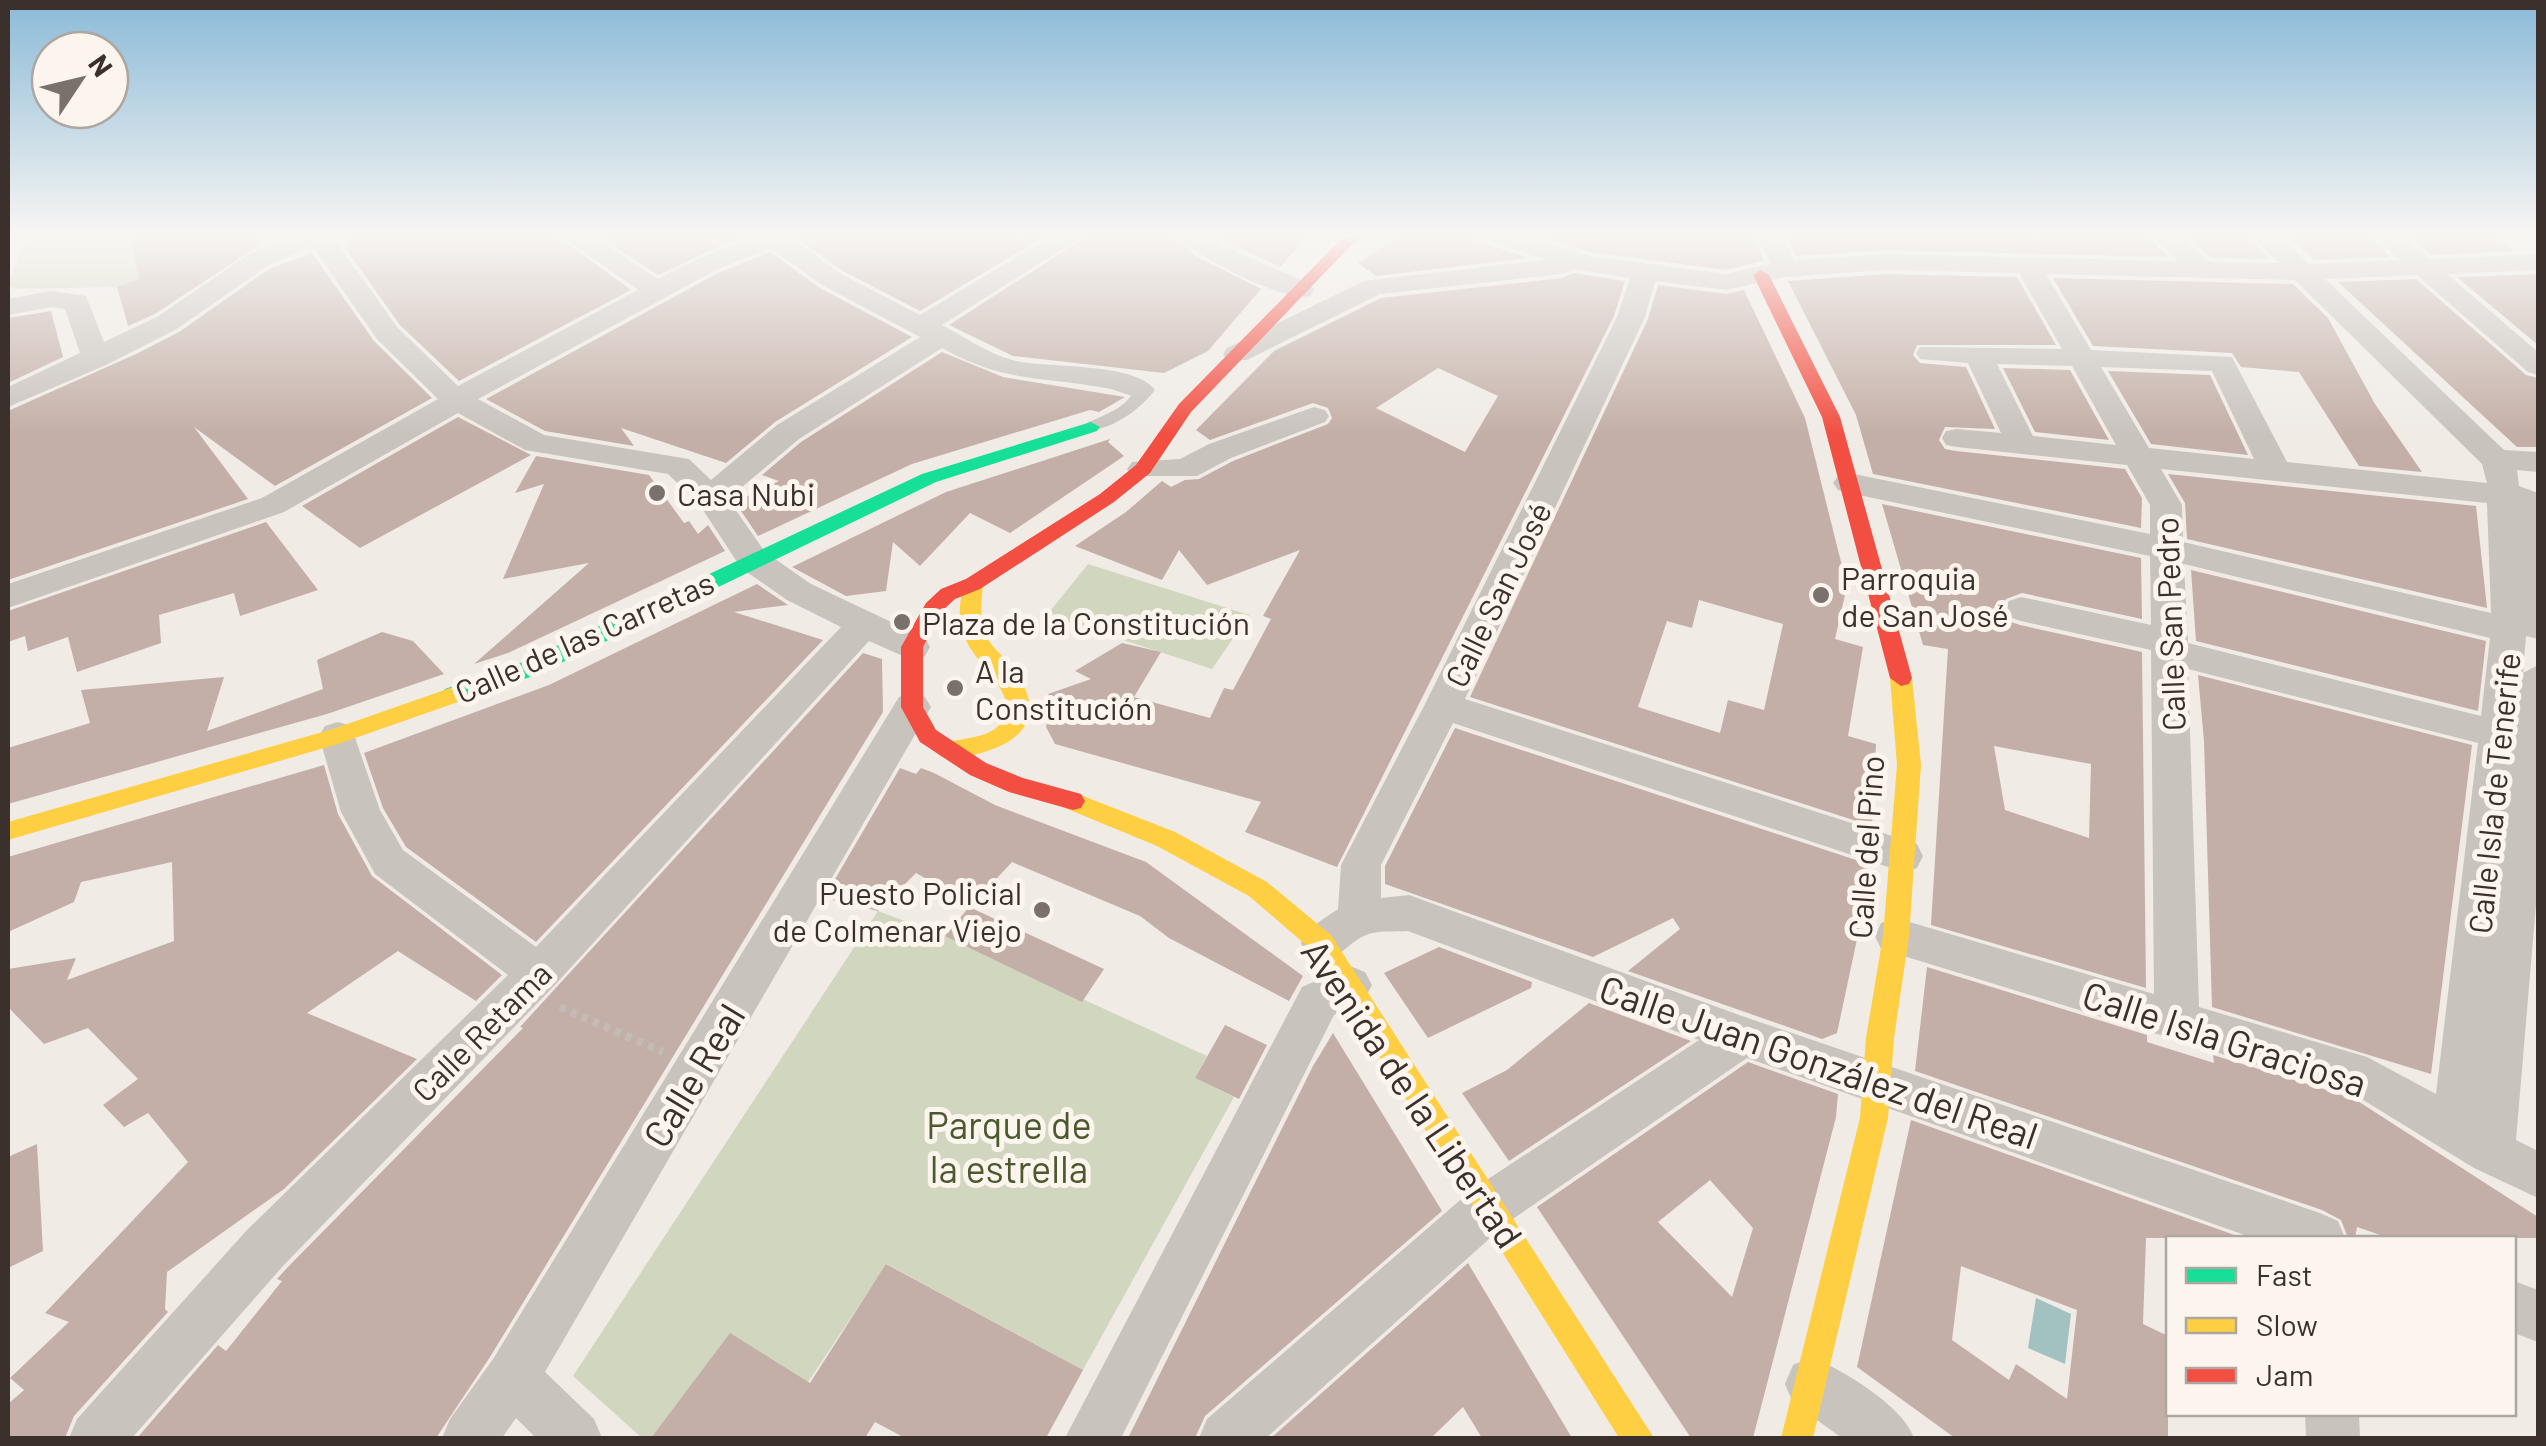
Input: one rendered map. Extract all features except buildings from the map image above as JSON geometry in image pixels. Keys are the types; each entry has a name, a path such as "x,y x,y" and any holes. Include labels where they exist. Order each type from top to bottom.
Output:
{"street":[{"path":"8,308 44,300"},
{"path":"63,300 76,302 96,360"},
{"path":"8,398 96,360 200,300"},
{"path":"365,300 387,333 455,399 536,443 678,466 710,497 753,560 800,592 933,656 985,656"},
{"path":"8,596 273,504 431,418 455,399 638,300"},
{"path":"867,300 1010,368 1086,375 1140,390"},
{"path":"710,497 788,432 974,300"},
{"path":"1020,714 1012,730 997,743 974,750 948,750 928,736 913,697 933,656 933,608 948,594 973,584 1107,498 1143,469 1185,408 1290,300"},
{"path":"1236,354 1346,300"},
{"name":"Calle San José","path":"1340,930 1362,866 1443,706 1636,300"},
{"name":"Calle del Pino","path":"1784,300 1830,418 1849,483 1903,686 1909,766 1896,936 1874,1118 1797,1438"},
{"name":"Calle San Pedro","path":"2049,300 2166,505 2177,1020"},
{"path":"2334,300 2518,475"},
{"path":"2462,300 2538,366"},
{"path":"1930,353 2222,363 2274,470"},
{"path":"1978,354 2022,444"},
{"path":"1143,469 1186,468 1314,416"},
{"name":"Calle de las Carretas","path":"8,831 338,736 528,669 929,478 1091,427"},
{"path":"1957,438 2274,470 2518,475"},
{"name":"Calle Isla de Tenerife","path":"2450,1126 2461,1088 2501,735 2524,629 2518,475"},
{"path":"1849,483 2524,629"},
{"path":"973,584 972,628 985,656 1004,671 1017,693 1020,714 1037,742"},
{"path":"2021,609 2501,735"},
{"name":"Calle Retama","path":"96,1438 265,1248 531,981 865,623"},
{"name":"Calle Isla de Tenerife","path":"2490,1152 2538,678"},
{"name":"Calle Real","path":"469,1438 512,1378 698,1068 913,697"},
{"path":"1443,706 1903,856"},
{"path":"338,736 361,812 389,862 531,981"},
{"name":"Avenida de la Libertad","path":"948,750 1016,786 1064,798 1166,839 1340,930 1350,984 1638,1438"},
{"path":"1051,770 1064,798"},
{"name":"Calle Juan González del Real","path":"1340,930 1410,913 1742,1036 2314,1236"},
{"name":"Calle Isla Graciosa","path":"1896,936 2367,1078 2490,1152 2538,1175"},
{"path":"1092,1438 1318,1002 1350,984"},
{"path":"1226,1438 1490,1206 1742,1036"},
{"path":"512,1378 575,1438"},
{"path":"1812,1384 1887,1438"}],"lane":[{"path":"1091,427 1130,407 1142,397 1140,390"}],"path":[{"path":"531,981 698,1068"}],"green space":[{"path":"1088,564 1249,615 1212,669 1047,615"},
{"name":"Parque de la estrella","path":"878,911 945,936 1207,1056 1195,1078 1234,1097 1083,1370 887,1264 808,1382 730,1334 651,1438 642,1438 573,1376"}],"water":[{"path":"2036,1298 2071,1314 2065,1364 2028,1348"}],"traffic: fast":[{"path":"453,695 528,669 929,478 1091,427"}],"traffic: slow":[{"path":"948,750 996,739 1016,722 1019,709 1017,694 1007,676 973,631 973,584"},
{"path":"1797,1438 1874,1118 1880,1038 1896,936 1909,765 1901,678"},
{"path":"8,831 338,736 453,695"},
{"path":"1073,801 1166,839 1258,889 1322,943 1638,1438"}],"traffic: jam":[{"path":"1073,801 1017,786 978,769 928,736 912,707 912,647 933,608 948,594 973,584 1107,498 1143,469 1185,408 1289,300"},
{"path":"1774,300 1831,417 1901,678"}],"place":[{"name":"Casa Nubi","path":"657,493"},
{"name":"Parroquia de San José","path":"1821,595"},
{"name":"Plaza de la Constitución","path":"902,622"},
{"name":"A la Constitución","path":"955,688"},
{"name":"Puesto Policial de Colmenar Viejo","path":"1042,910"}]}
